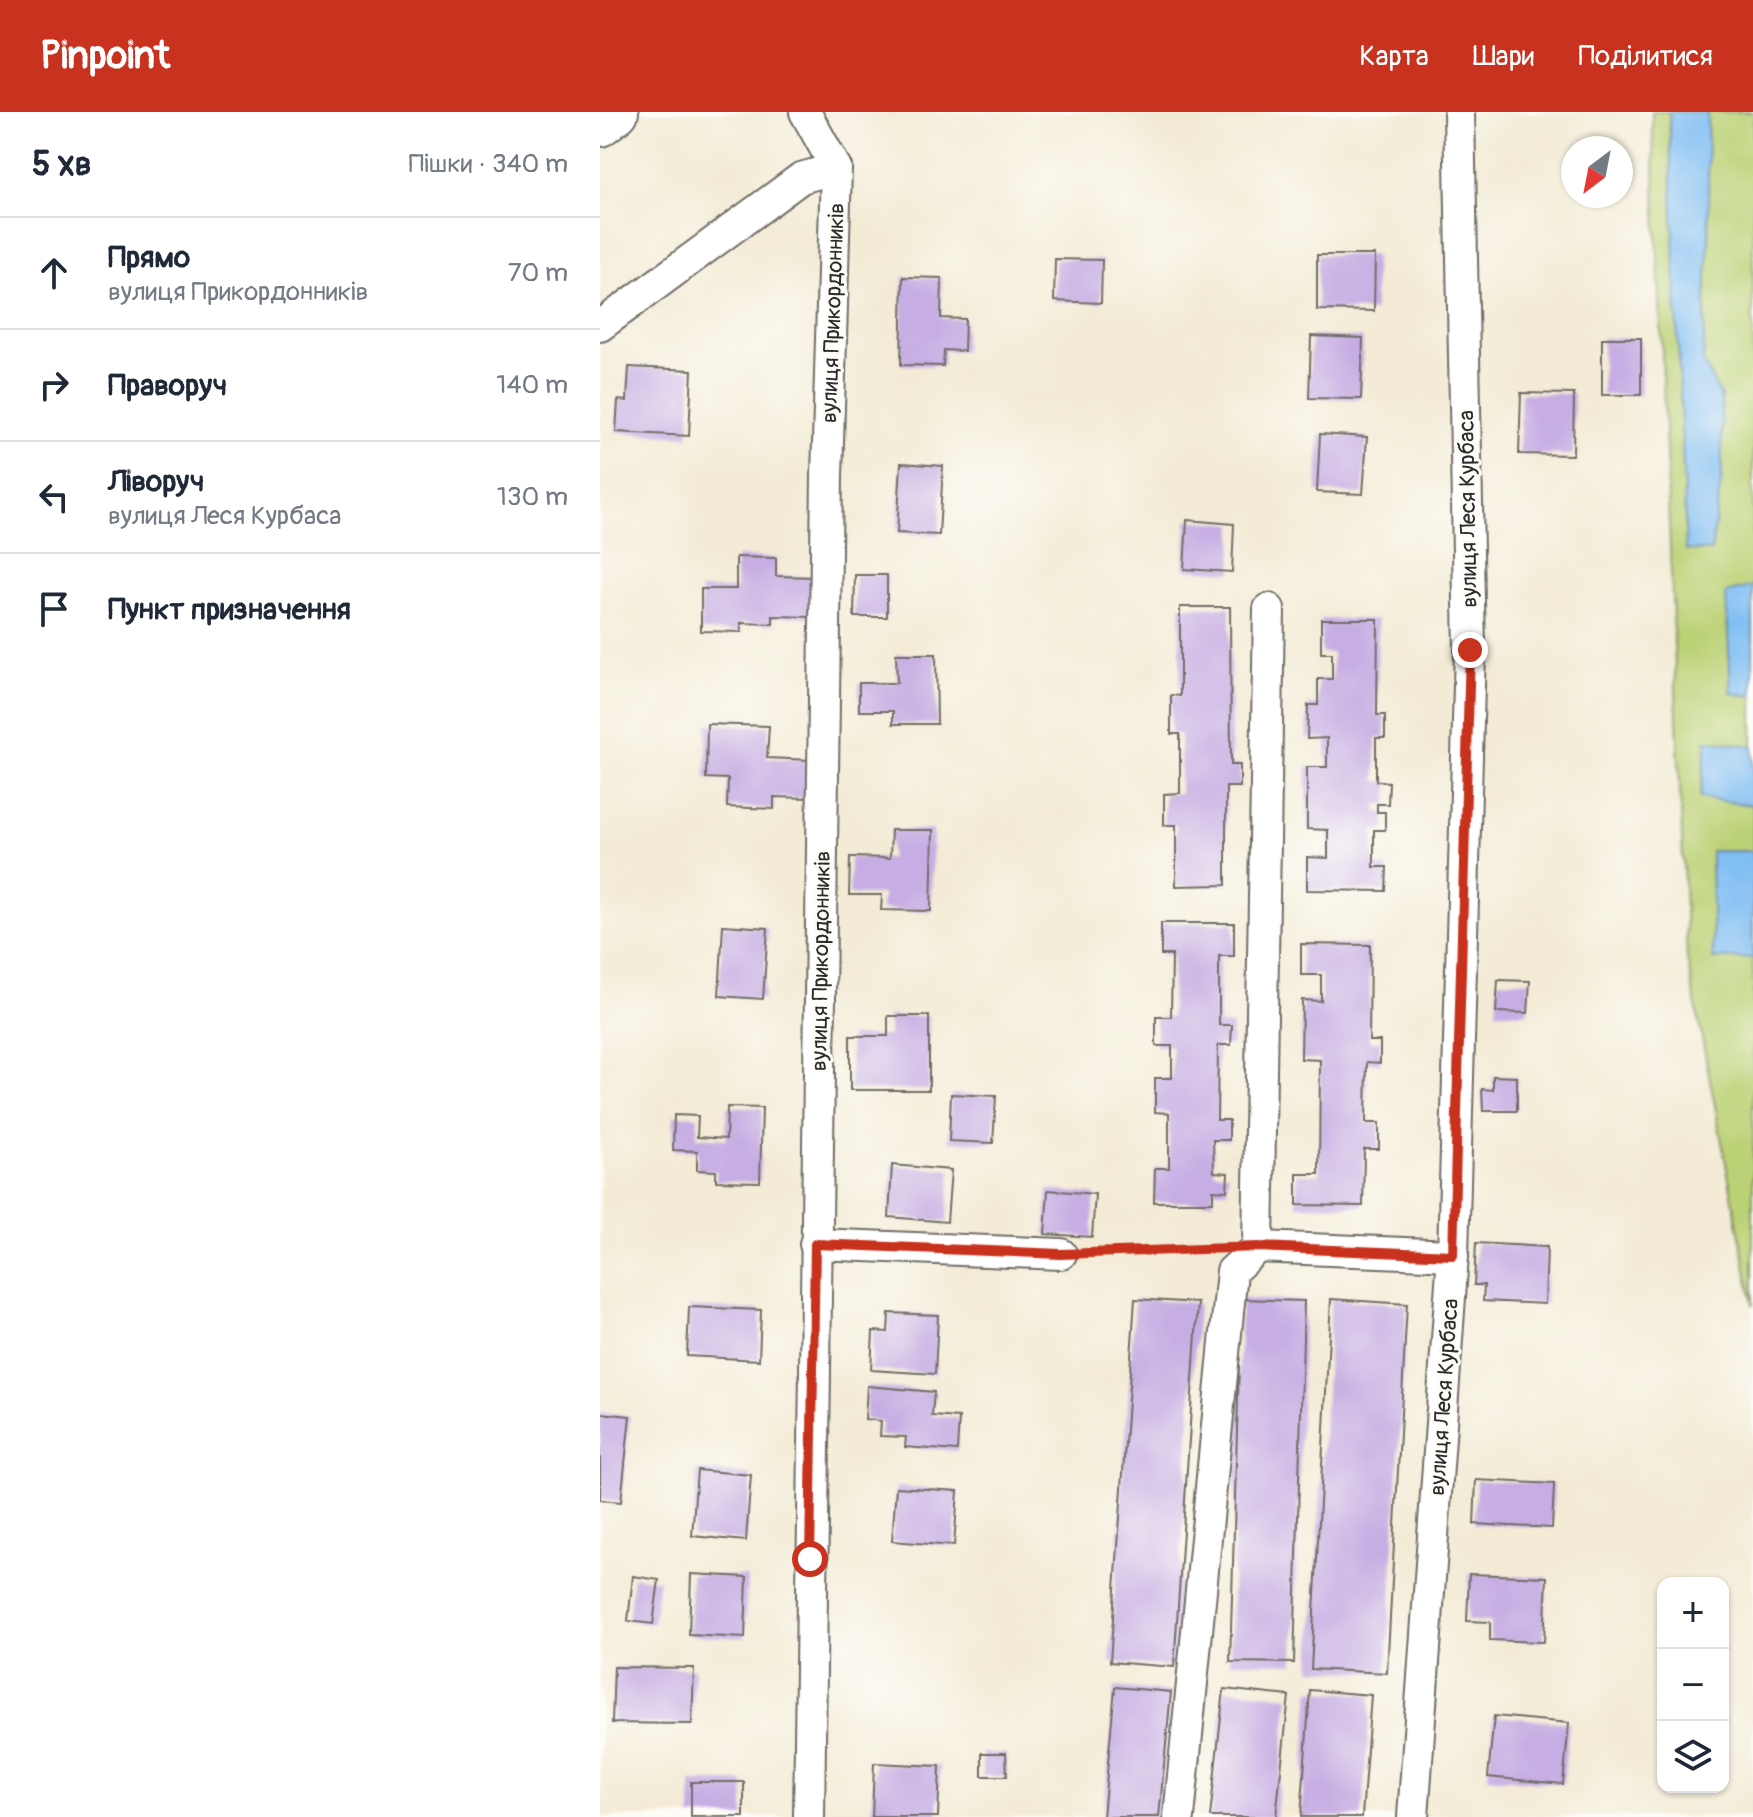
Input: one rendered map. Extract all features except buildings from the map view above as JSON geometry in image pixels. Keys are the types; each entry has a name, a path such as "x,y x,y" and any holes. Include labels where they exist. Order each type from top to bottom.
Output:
{"main road":[{"path":"600,125 617,112"}],"street":[{"path":"600,326 801,178 836,168 805,112"},
{"name":"вулиця Леся Курбаса","path":"1413,1817 1453,1255 1470,650 1459,112"},
{"name":"вулиця Прикордонників","path":"809,1817 815,1244 836,168"},
{"path":"1258,1247 1269,609"},
{"path":"815,1244 1061,1254"},
{"path":"1179,1817 1232,1271 1258,1247 1453,1255"}],"path":[{"path":"1061,1254 1258,1247"}],"green space":[{"path":"1652,112 1753,112 1753,1305 1687,959"}],"water":[{"path":"1669,112 1707,112 1709,238 1703,362 1721,397 1722,474 1711,551 1686,550"},
{"path":"1753,586 1753,696 1731,693 1726,593"},
{"path":"1707,740 1753,746 1753,805 1700,798"},
{"path":"1711,851 1753,851 1753,958 1713,959"}],"route":[{"path":"810,1559 815,1244 1061,1254 1258,1247 1453,1255 1470,650"}]}
